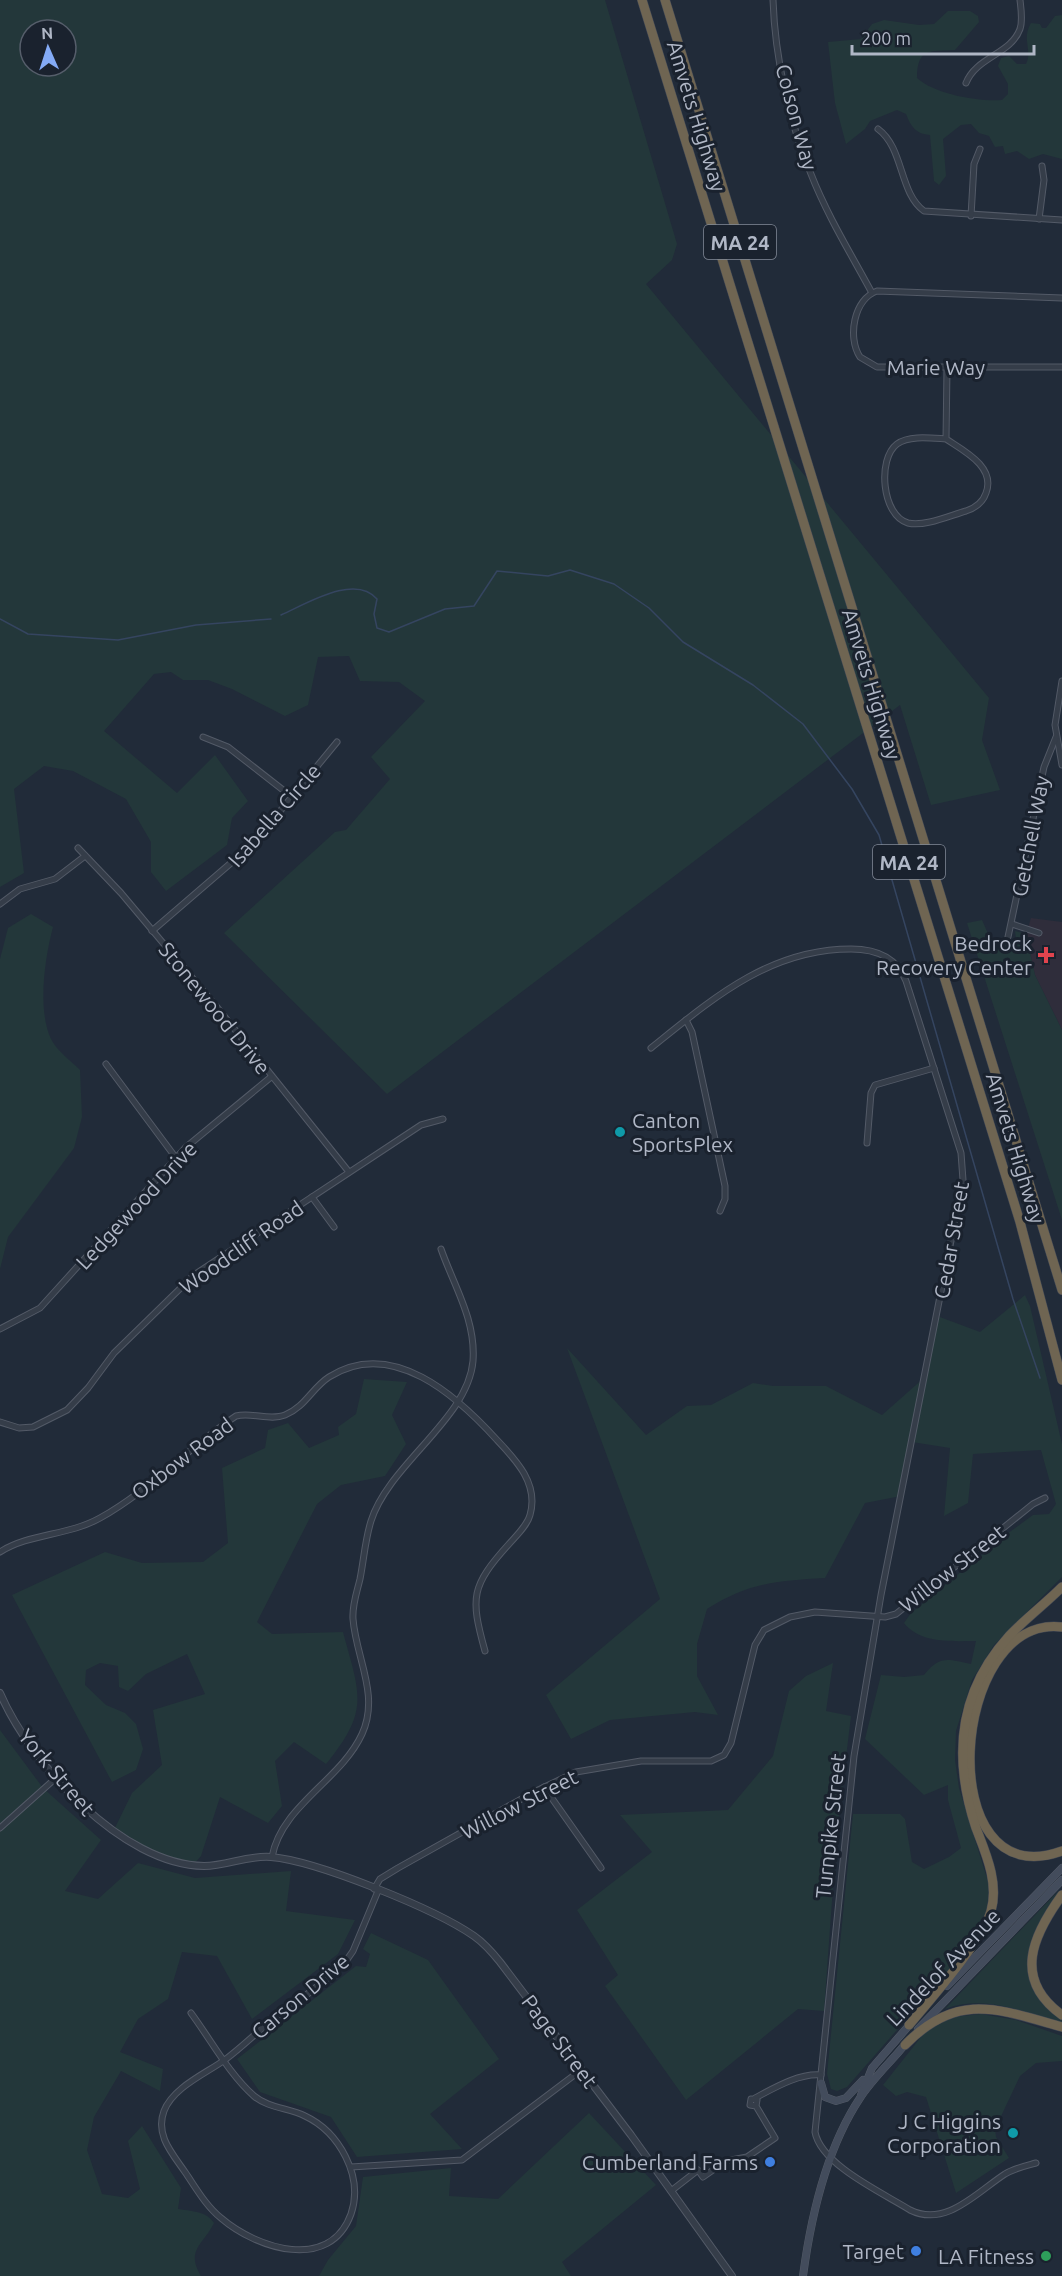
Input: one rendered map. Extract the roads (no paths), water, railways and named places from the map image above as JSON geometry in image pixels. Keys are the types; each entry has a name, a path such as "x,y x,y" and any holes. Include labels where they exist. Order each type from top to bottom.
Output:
{"highway":[{"name":"Amvets Highway","path":"642,0 1017,1211 1062,1380"},
{"name":"Amvets Highway","path":"665,0 1062,1288"},
{"path":"909,2025 982,1930 994,1899 990,1868 967,1799 962,1771 964,1733 973,1694 985,1670 1003,1644 1062,1587"},
{"path":"1062,1627 1044,1627 1024,1634 1000,1660 977,1707 969,1760 976,1803 984,1824 994,1840 1004,1848 1021,1855 1040,1856 1062,1851"},
{"path":"1062,1895 1040,1927 1032,1957 1039,1988 1052,2007 1062,2015"},
{"path":"905,2045 934,2020 969,2008 1002,2010 1062,2027"}],"main road":[{"name":"Lindelof Avenue","path":"831,2158 872,2068 909,2025 1062,1868"},
{"name":"Lindelof Avenue","path":"860,2097 905,2045 1062,1880"},
{"path":"821,2079 828,2099 839,2101 855,2090 872,2068"},
{"path":"803,2276 815,2212 831,2158"}],"street":[{"name":"Colson Way","path":"773,0 787,92 800,143 816,187 872,293"},
{"path":"966,83 976,67 1018,34 1022,23 1020,0"},
{"path":"878,129 888,140 921,209 932,213 1062,220"},
{"path":"971,216 974,164 980,149"},
{"path":"1039,219 1044,180 1042,166"},
{"path":"872,293 889,290 1062,298"},
{"name":"Marie Way","path":"872,293 860,304 856,317 854,344 860,357 869,364 881,368 1062,367"},
{"path":"946,439 947,368"},
{"path":"908,439 946,439 982,466 988,482 984,497 972,508 919,523 898,518 888,502 886,469 891,450 908,439"},
{"path":"1062,681 1055,721 1062,765"},
{"name":"Getchell Way","path":"1008,937 1042,775 1059,736"},
{"path":"203,737 228,747 292,797"},
{"name":"Isabella Circle","path":"152,931 235,862 337,742"},
{"name":"Stonewood Drive","path":"78,848 152,931 349,1172"},
{"path":"0,904 20,889 55,879 86,856"},
{"path":"1012,924 1039,933"},
{"name":"Cedar Street","path":"686,1020 749,974 799,955 832,950 864,949 884,955 900,968 961,1153 963,1171 925,1377"},
{"path":"651,1048 686,1020 691,1029 725,1186 725,1199 720,1211"},
{"path":"106,1064 176,1158"},
{"path":"867,1143 871,1093 875,1085 934,1068"},
{"name":"Ledgewood Drive","path":"0,1329 40,1308 176,1158 271,1077"},
{"name":"Woodcliff Road","path":"0,1422 19,1428 33,1426 67,1410 88,1388 114,1353 182,1284 421,1125 442,1119"},
{"path":"312,1197 334,1227"},
{"path":"272,1857 277,1835 349,1753 362,1734 369,1696 353,1616 372,1520 380,1500 458,1400 473,1363 472,1338 466,1307 441,1249"},
{"name":"Oxbow Road","path":"0,1552 11,1546 72,1530 101,1518 236,1416 246,1413 281,1417 298,1410 327,1378 346,1369 384,1365 408,1371 434,1383 458,1400 520,1464 528,1480 531,1498 530,1516 521,1531 485,1570 477,1586 477,1622 485,1651"},
{"name":"Turnpike Street","path":"831,2158 819,2144 815,2132 850,1782 878,1616 925,1377"},
{"name":"Willow Street","path":"376,1890 384,1876 544,1787 576,1772 616,1764 651,1761 707,1762 718,1759 726,1753 731,1743 752,1656 761,1632 790,1617 815,1612 878,1616 892,1615 903,1610 1033,1504 1045,1498"},
{"name":"York Street","path":"0,1693 32,1746 77,1801 106,1827 129,1842 165,1858 205,1866 248,1857 272,1857 290,1860 333,1874"},
{"path":"0,1828 57,1777"},
{"path":"544,1787 602,1868"},
{"name":"Page Street","path":"333,1874 453,1924 483,1943 581,2070 732,2276"},
{"name":"Carson Drive","path":"351,2167 354,2196 350,2215 334,2240 317,2249 299,2252 282,2248 239,2231 220,2218 168,2149 161,2126 164,2112 171,2100 225,2060 346,1961 353,1951 376,1890"},
{"path":"191,2013 225,2060 260,2101 304,2115 327,2130 342,2149 351,2167 462,2160 581,2070"},
{"path":"671,2191 698,2170 703,2177 726,2161 747,2157 775,2138 756,2106 758,2103 755,2098 778,2086 810,2075 821,2079"},
{"path":"831,2158 908,2209 929,2216 953,2210 1006,2173 1036,2163"}],"waterway":[{"path":"281,615 330,593 356,589 368,592 377,599 374,614 377,628 389,632 445,609 474,606 497,571 548,576 570,570 614,584 649,608 683,642 753,685 803,724 852,789 879,835 1013,1299 1040,1378"},
{"path":"0,619 28,634 118,640 196,625 271,619"}],"place":[{"name":"Bedrock Recovery Center","path":"1046,955"},
{"name":"Canton SportsPlex","path":"620,1132"},
{"name":"J C Higgins Corporation","path":"1013,2133"},
{"name":"Cumberland Farms","path":"770,2162"},
{"name":"Target","path":"916,2251"},
{"name":"LA Fitness","path":"1046,2256"}]}
